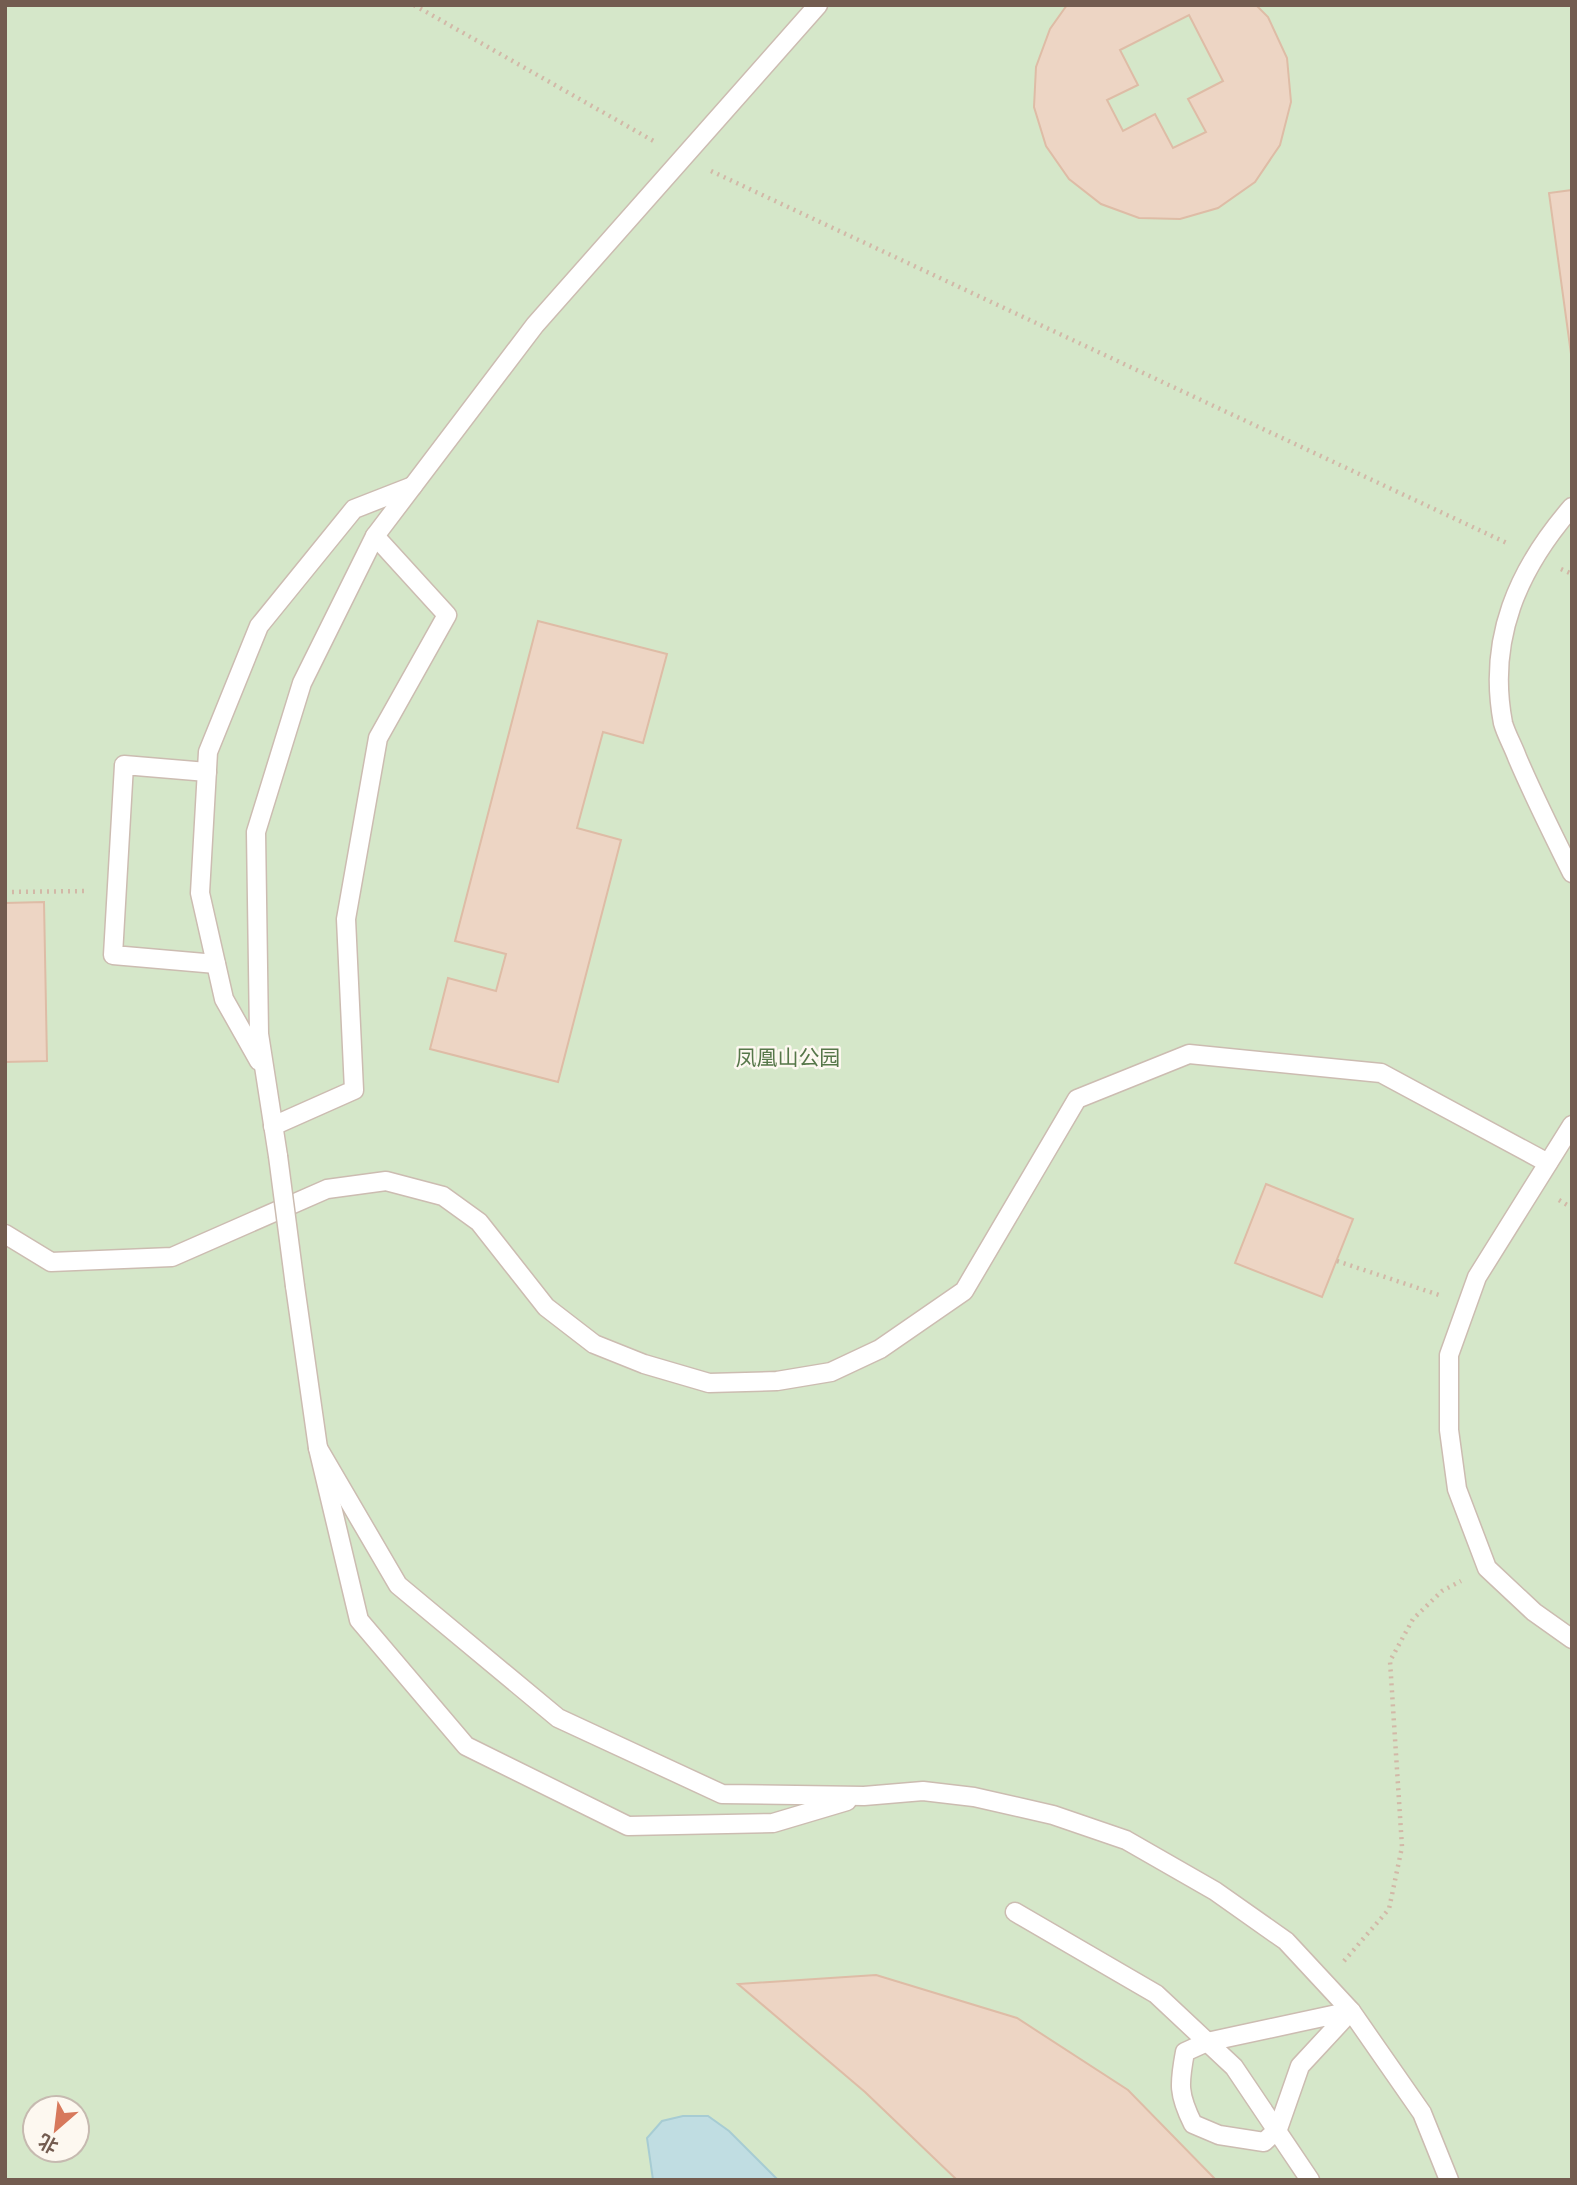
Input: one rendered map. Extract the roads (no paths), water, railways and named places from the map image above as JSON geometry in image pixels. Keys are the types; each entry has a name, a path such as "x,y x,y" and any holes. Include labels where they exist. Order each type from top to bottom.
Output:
{"lane":[{"path":"818,5 535,325 375,536 302,684 256,832 259,1034 318,1448 359,1620 466,1746 628,1826 772,1823 863,1796"},
{"path":"264,1070 224,999 200,893 208,752 259,625 355,509 413,486"},
{"path":"1572,507 1521,582 1503,625 1500,675 1503,724 1572,873"},
{"path":"274,1126 354,1090 346,919 378,738 447,615 375,536"},
{"path":"207,772 124,765 113,955 216,964"},
{"path":"5,1234 51,1262 172,1257 327,1189 386,1181 443,1196 479,1222 546,1307 594,1344 644,1364 709,1383 777,1381 831,1372 880,1349 964,1291 1077,1099 1189,1054 1381,1073 1548,1163"},
{"path":"1572,1125 1477,1277 1450,1355 1449,1430 1457,1489 1487,1568 1534,1612 1572,1639"},
{"path":"318,1448 398,1586 558,1718 722,1794 863,1796 923,1791 974,1797 1053,1815 1126,1840 1215,1891 1286,1941 1351,2011 1422,2113 1449,2180"},
{"path":"1015,1912 1156,1994 1234,2067 1310,2180"},
{"path":"1351,2011 1300,2066 1278,2129 1264,2142 1246,2141 1192,2124 1182,2103 1179,2085 1185,2052 1208,2042 1251,2035 1351,2011"}],"water":[{"path":"683,2116 708,2116 729,2131 778,2180 653,2180 647,2138 662,2121"}],"park label":[{"name":"凤凰山公园","path":"788,1057"}]}
